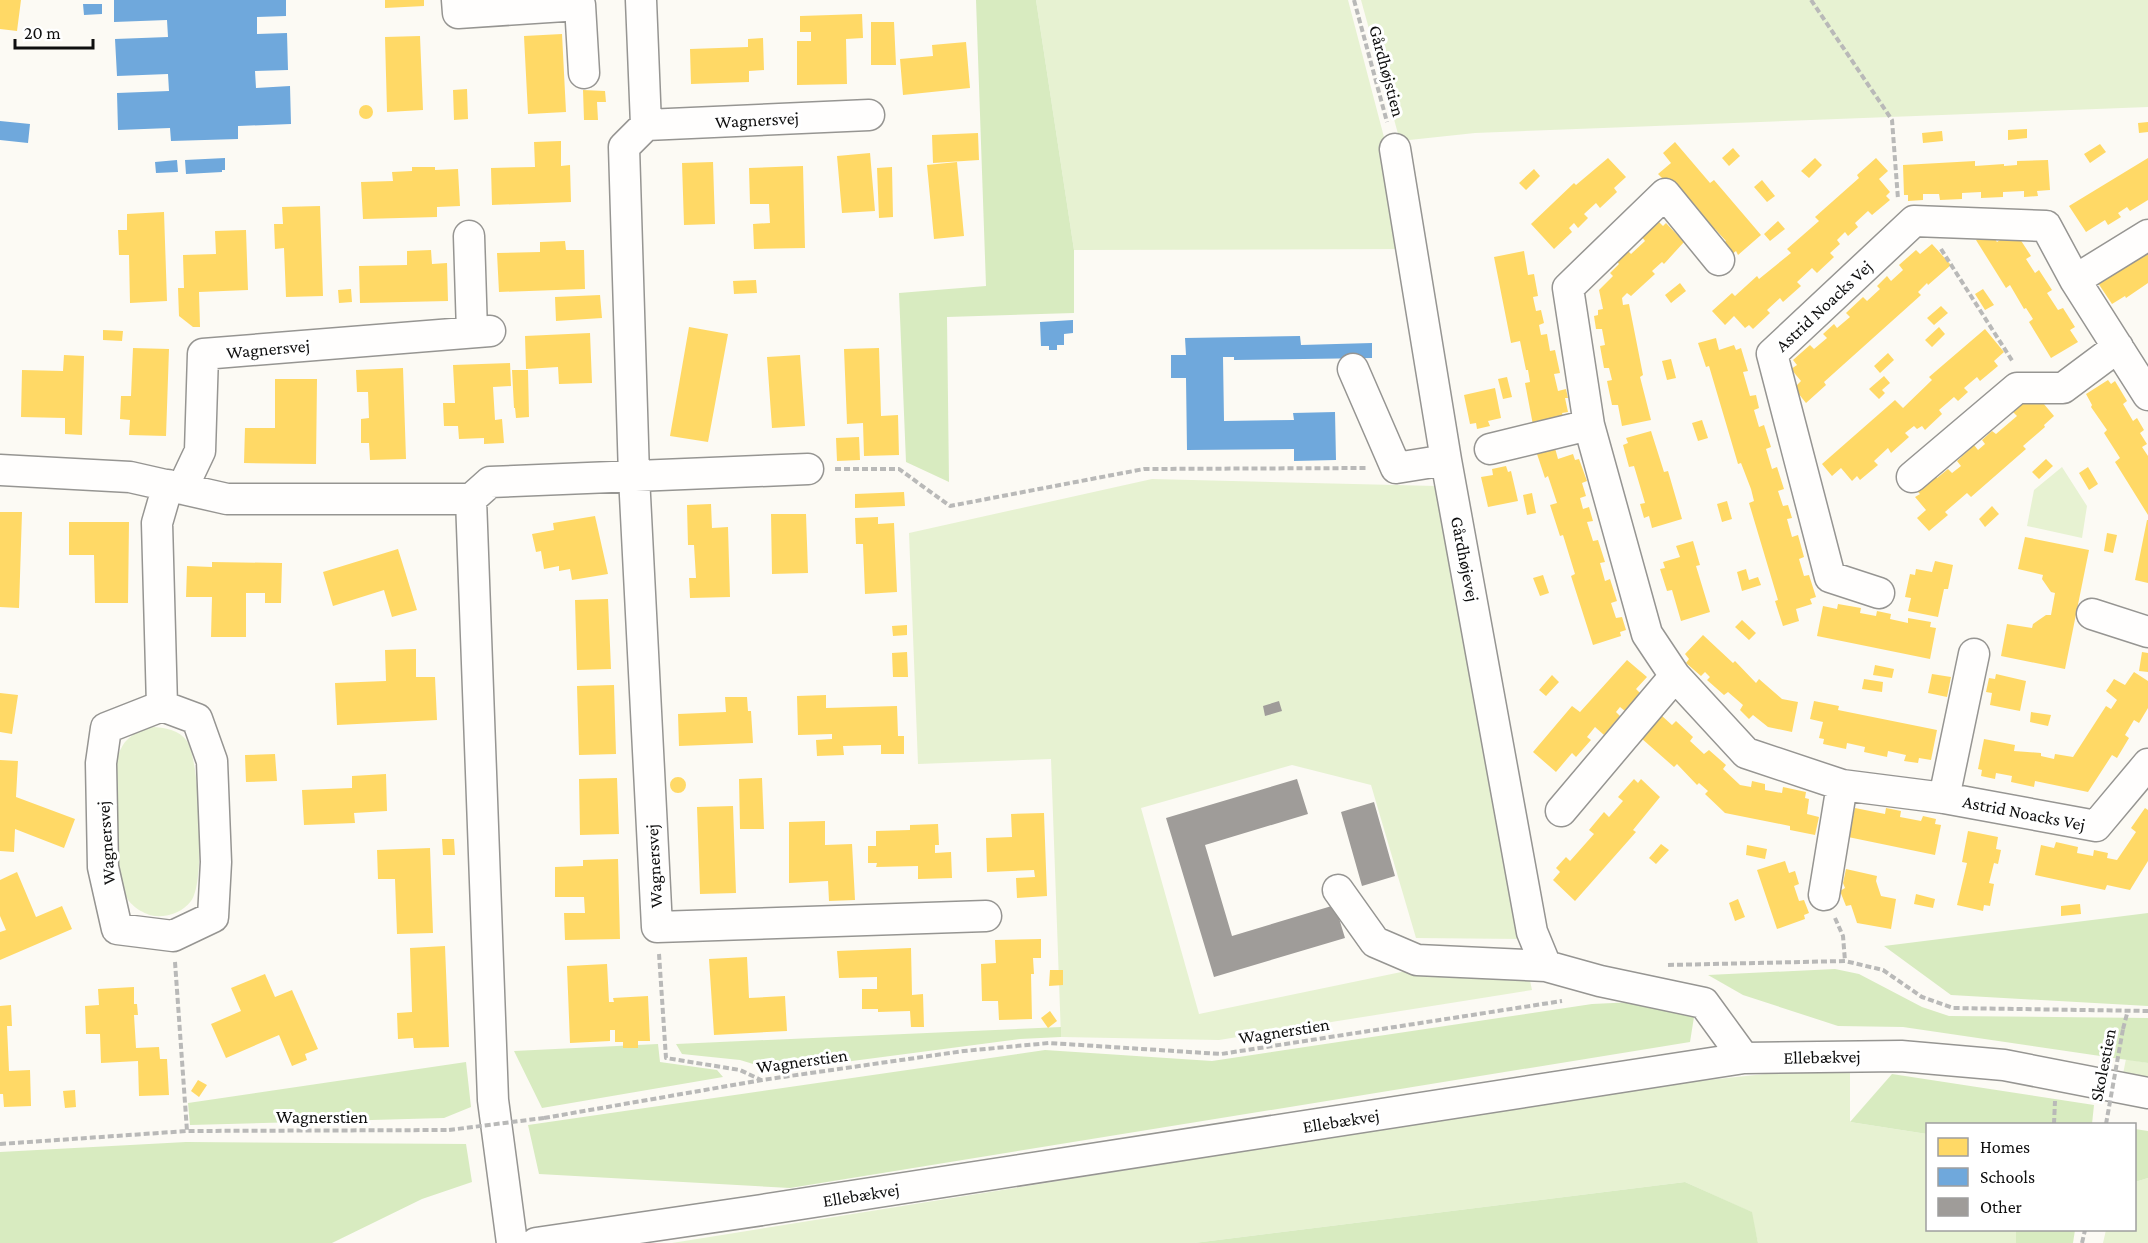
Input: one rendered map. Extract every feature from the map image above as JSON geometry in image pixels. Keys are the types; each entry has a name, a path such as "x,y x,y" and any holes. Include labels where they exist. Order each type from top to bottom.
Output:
{"street":[{"path":"457,0 458,13 580,5 584,73"},
{"path":"641,0 646,125"},
{"name":"Wagnersvej","path":"869,115 646,125 624,147 634,476 657,927 986,916"},
{"name":"Gårdhøjevej","path":"1395,149 1446,460 1532,932 1545,966"},
{"name":"Astrid Noacks Vej","path":"1719,261 1665,194 1568,288 1589,425 1647,634 1675,676 1746,753 1842,785 1944,798 2096,826 2148,764"},
{"name":"Astrid Noacks Vej","path":"1879,593 1830,577 1772,354 1914,221 2046,226 2075,280 2148,395"},
{"path":"2075,280 2148,235"},
{"name":"Wagnersvej","path":"173,936 117,929 103,867 101,763 106,728 162,705 157,523 175,487 200,451 203,354 481,331 469,236"},
{"path":"1912,477 2017,388 2063,388 2118,347"},
{"path":"1353,369 1396,468 1446,460"},
{"path":"1490,449 1589,425"},
{"path":"0,471 129,477 228,499 471,499 490,482 807,469"},
{"path":"471,499 493,1100 512,1243"},
{"path":"2092,614 2148,632"},
{"name":"Astrid Noacks Vej","path":"1944,798 1974,654"},
{"path":"1561,811 1675,676"},
{"path":"162,705 197,719 212,761 216,862 213,917 173,936"},
{"path":"1824,895 1842,785"},
{"path":"1338,890 1375,942 1417,960 1545,966 1600,981 1704,1003 1744,1059"},
{"name":"Ellebækvej","path":"536,1243 786,1207 1744,1059 1901,1056 2004,1065 2148,1093"}],"path":[{"name":"Gårdhøjstien","path":"1354,0 1395,149"},
{"path":"807,469 899,469 950,506 1144,469 1396,468"},
{"path":"1824,895 1843,936 1845,961"},
{"path":"657,927 666,1058 740,1070 762,1080"},
{"path":"173,936 187,1131"},
{"path":"1659,965 1845,961 1883,970 1922,997 1953,1008 2148,1011"},
{"name":"Wagnerstien","path":"0,1144 187,1131 449,1130 544,1118 762,1080 964,1051 1049,1042 1221,1054 1572,1000 1600,981"},
{"name":"Skolestien","path":"2106,1123 2128,1010"}],"green space":[{"path":"976,0 1036,0 1074,250 1074,313 947,317 949,482 906,462 899,293 986,286"},
{"path":"1036,0 1348,0 1385,141 1402,249 1074,250"},
{"path":"1361,0 2148,0 2148,107 1475,133 1400,141"},
{"path":"2062,467 2087,506 2082,538 2027,526 2034,490"},
{"path":"1152,479 1437,486 1522,939 1416,938 1371,785 1292,765 1141,808 1199,1014 1411,970 1529,976 1532,990 1219,1040 1061,1037 1051,759 918,764 909,533"},
{"path":"154,727 176,732 187,741 195,771 200,821 199,871 196,890 188,905 180,911 160,916 142,912 126,896 117,848 115,806 116,769 121,748 132,735"},
{"path":"2148,913 2148,1006 1951,995 1884,946"},
{"path":"1835,969 1859,974 1922,1007 1949,1016 2148,1018 2148,1063 1903,1027 1838,1026 1743,995 1708,975"},
{"path":"1656,1001 1694,1017 1690,1042 790,1188 539,1174 528,1125 1045,1050 1212,1061 1592,1004"},
{"path":"1061,1027 1061,1037 1020,1039 776,1071 740,1060 682,1054 676,1044"},
{"path":"658,1044 660,1062 717,1070 723,1077 542,1108 514,1051"},
{"path":"2126,1059 2148,1063 2148,1079 2123,1074"},
{"path":"466,1062 471,1107 444,1118 190,1125 188,1103"},
{"path":"1850,1070 1850,1122 1926,1134 1926,1231 2016,1231 2016,1243 1758,1243 1751,1212 1685,1182 1194,1243 672,1243 1651,1086 1765,1074"},
{"path":"1892,1074 2094,1105 2092,1123 1926,1123 1926,1134 1850,1122"},
{"path":"2136,1129 2148,1131 2148,1178 2136,1182"},
{"path":"186,1142 466,1144 472,1182 422,1199 332,1243 0,1243 0,1152"},
{"path":"2148,1178 2148,1243 2103,1243 2106,1231 2136,1231 2136,1182"},
{"path":"1685,1182 1752,1212 1758,1243 1194,1243"},
{"path":"2016,1231 2075,1231 2073,1243 2016,1243"}],"building: Homes":[{"path":"0,0 21,0 17,31 0,29"},
{"path":"385,0 424,0 424,6 385,8"},
{"path":"862,14 863,38 846,39 847,84 797,85 797,41 811,41 811,32 800,32 800,16"},
{"path":"871,22 894,22 896,65 871,65"},
{"path":"562,34 566,112 528,114 524,36"},
{"path":"420,36 423,110 387,112 385,37"},
{"path":"763,38 764,70 749,71 749,82 691,84 690,49 748,47 748,39"},
{"path":"966,42 970,88 903,95 900,59 933,56 932,45"},
{"path":"467,89 468,119 454,120 453,90"},
{"path":"583,90 605,91 606,102 597,102 598,120 584,120"},
{"path":"366,105 371,107 373,112 371,117 366,119 361,117 359,112 361,107"},
{"path":"2148,122 2148,132 2139,133 2138,123"},
{"path":"2027,129 2027,138 2008,140 2008,130"},
{"path":"1942,131 1943,141 1923,143 1922,133"},
{"path":"978,133 979,160 933,163 932,135"},
{"path":"561,141 561,166 570,165 571,202 492,205 491,168 535,167 534,142"},
{"path":"1675,142 1710,183 1714,180 1761,235 1738,255 1736,251 1731,255 1722,244 1726,241 1715,229 1711,232 1695,215 1700,211 1692,202 1687,206 1673,198 1658,181 1662,178 1658,174 1671,163 1663,153"},
{"path":"2100,144 2106,152 2090,163 2084,154"},
{"path":"1733,148 1740,156 1729,166 1722,158"},
{"path":"870,153 875,211 842,213 837,156"},
{"path":"1608,158 1626,177 1614,188 1617,192 1600,208 1596,203 1584,214 1588,218 1578,228 1574,223 1569,228 1572,232 1554,249 1531,224 1574,183 1576,185"},
{"path":"1815,158 1822,165 1809,178 1801,171"},
{"path":"1876,158 1888,171 1879,179 1890,192 1886,196 1890,200 1872,215 1868,211 1855,223 1858,227 1848,236 1845,232 1837,240 1840,244 1830,253 1834,257 1817,273 1812,268 1797,282 1801,286 1783,302 1780,298 1767,310 1770,313 1753,329 1749,325 1745,328 1734,316 1725,325 1712,311 1732,293 1735,296 1757,276 1759,279 1791,253 1787,249 1819,221 1815,217 1859,178 1857,175"},
{"path":"2148,158 2148,200 2130,211 2127,207 2118,213 2121,217 2108,225 2105,220 2086,232 2069,206"},
{"path":"2048,160 2050,190 2037,191 2038,196 2024,197 2024,191 2003,192 2003,197 1981,198 1981,192 1962,193 1962,199 1940,200 1939,194 1923,194 1923,200 1908,201 1908,195 1904,195 1903,165 1975,161 1975,166 2004,164 2004,166 2017,165 2017,161"},
{"path":"713,162 715,224 684,225 682,163"},
{"path":"957,162 964,236 934,239 927,165"},
{"path":"803,166 805,248 754,249 753,224 770,223 769,204 750,204 749,168"},
{"path":"412,167 435,167 435,170 458,169 460,206 437,207 437,217 363,219 361,182 393,181 392,172 412,171"},
{"path":"892,167 893,217 879,218 877,168"},
{"path":"1534,169 1540,176 1526,190 1519,183"},
{"path":"1762,180 1775,196 1767,202 1754,187"},
{"path":"320,206 323,296 286,297 284,248 275,249 274,224 283,224 282,207"},
{"path":"164,212 167,301 130,303 129,255 119,255 118,230 127,230 127,214"},
{"path":"1778,221 1785,229 1770,241 1764,234"},
{"path":"1659,222 1663,226 1666,223 1684,242 1664,264 1662,262 1652,271 1655,274 1631,296 1627,293 1622,298 1623,305 1629,304 1643,375 1640,377 1651,420 1622,426 1618,405 1612,405 1607,381 1612,380 1609,368 1604,368 1600,346 1605,345 1602,329 1596,329 1594,316 1598,315 1598,310 1603,309 1599,290 1613,276 1610,273 1619,264 1616,260 1627,250 1631,254 1645,241 1642,237"},
{"path":"246,230 248,290 199,292 200,327 193,327 179,316 178,288 184,288 183,255 216,254 215,231"},
{"path":"1990,232 1997,242 2010,233 2018,236 2031,256 2026,259 2035,273 2039,270 2052,290 2047,293 2058,310 2063,308 2075,327 2070,330 2078,342 2051,358 2029,322 2033,319 2026,308 2024,309 2010,285 2006,288 1976,240"},
{"path":"565,241 566,250 584,250 585,289 499,292 497,253 540,252 540,242"},
{"path":"1932,244 1951,265 1928,285 1927,283 1918,292 1921,295 1824,382 1826,385 1806,403 1794,388 1801,381 1791,369 1797,365 1793,360 1810,345 1814,349 1827,338 1823,334 1834,324 1837,328 1850,317 1846,313 1863,297 1867,301 1880,289 1877,286 1887,276 1891,281 1903,270 1899,265 1916,250 1920,254"},
{"path":"2148,245 2148,283 2126,298 2125,296 2112,304 2098,283"},
{"path":"431,250 432,264 447,263 448,301 360,303 359,266 407,265 407,251"},
{"path":"1524,251 1528,275 1534,274 1538,296 1533,297 1536,311 1541,310 1544,323 1539,325 1541,335 1547,334 1550,351 1555,350 1560,373 1554,374 1558,391 1566,389 1568,398 1565,398 1568,412 1562,413 1564,419 1533,425 1525,383 1530,382 1528,370 1526,370 1520,341 1511,343 1494,257"},
{"path":"756,280 757,293 734,294 733,281"},
{"path":"1680,283 1686,291 1671,303 1665,295"},
{"path":"351,289 352,302 339,303 338,290"},
{"path":"1983,289 1994,305 1985,310 1975,294"},
{"path":"600,295 602,318 556,321 555,297"},
{"path":"1941,306 1948,313 1934,325 1927,318"},
{"path":"689,327 728,334 708,442 670,436"},
{"path":"1939,327 1945,334 1932,347 1925,340"},
{"path":"1985,329 2004,352 1994,361 1998,366 1980,381 1977,377 1964,388 1968,392 1958,401 1954,397 1939,410 1942,414 1925,430 1922,426 1917,429 1914,426 1905,433 1909,437 1891,453 1888,448 1874,461 1878,465 1860,480 1857,476 1852,481 1841,468 1832,476 1822,464 1895,400 1903,408 1932,380 1929,377"},
{"path":"103,330 123,331 122,341 103,340"},
{"path":"590,333 592,383 559,384 558,367 526,369 525,336"},
{"path":"1716,338 1719,350 1734,345 1736,350 1741,348 1748,371 1743,372 1750,396 1756,395 1759,408 1754,410 1759,427 1764,425 1771,447 1766,449 1772,469 1777,467 1784,489 1778,491 1783,506 1788,505 1792,518 1787,519 1792,537 1798,535 1804,557 1799,559 1804,576 1809,575 1816,597 1810,599 1812,604 1796,609 1799,621 1783,626 1775,601 1778,600 1749,503 1754,501 1751,489 1741,463 1738,464 1709,366 1706,367 1698,343"},
{"path":"133,348 169,349 166,436 129,435 130,420 120,419 121,396 131,396"},
{"path":"879,348 881,416 898,415 899,455 864,456 863,423 847,424 844,349"},
{"path":"1888,353 1894,360 1880,373 1874,366"},
{"path":"64,355 84,356 82,435 65,434 65,418 21,417 22,370 63,371"},
{"path":"800,355 805,426 772,428 767,357"},
{"path":"1671,359 1676,378 1667,380 1662,361"},
{"path":"510,363 511,386 493,387 495,420 502,419 504,443 484,444 484,438 459,439 458,426 444,426 443,403 455,403 453,365"},
{"path":"403,368 406,459 370,460 369,443 361,443 361,419 369,418 368,392 357,392 356,370"},
{"path":"512,370 528,370 529,417 516,418"},
{"path":"1884,376 1890,383 1882,390 1885,393 1879,399 1869,389"},
{"path":"1507,377 1512,397 1503,399 1498,379"},
{"path":"275,379 317,379 316,464 244,463 245,428 275,428"},
{"path":"2108,380 2111,384 2115,381 2127,401 2123,404 2133,421 2137,418 2144,430 2140,433 2147,444 2142,447 2148,456 2148,515 2115,462 2120,458 2104,433 2107,430 2091,407 2086,394"},
{"path":"1495,388 1501,418 1488,421 1490,426 1477,429 1476,423 1470,424 1464,395"},
{"path":"2030,397 2038,397 2054,416 2023,446 2026,449 1971,497 1967,493 1945,512 1948,515 1929,531 1917,518 1926,510 1915,497 1920,494 1916,490 1934,474 1937,478 1948,469 1952,473 1961,466 1957,461 1974,445 1978,450 1985,444 1982,440 1992,431 1996,434 2017,416 2013,412"},
{"path":"1702,420 1708,438 1698,441 1692,423"},
{"path":"1651,431 1664,472 1668,471 1682,519 1652,528 1649,516 1644,518 1640,504 1645,503 1634,466 1629,467 1623,445 1628,443 1626,438"},
{"path":"859,437 860,460 837,461 836,438"},
{"path":"1555,448 1558,459 1573,454 1575,460 1579,459 1587,481 1582,483 1586,496 1580,498 1583,509 1589,507 1593,521 1587,522 1593,541 1598,540 1605,562 1600,563 1605,581 1610,579 1617,601 1611,603 1616,618 1622,617 1626,630 1620,632 1621,636 1593,645 1571,576 1575,574 1563,535 1560,536 1550,505 1557,503 1548,476 1545,478 1537,454"},
{"path":"2046,459 2053,466 2039,479 2032,472"},
{"path":"1506,466 1508,472 1511,471 1518,501 1488,507 1481,477 1493,475 1492,469"},
{"path":"2088,467 2098,484 2089,490 2079,473"},
{"path":"904,492 905,506 855,508 855,494"},
{"path":"1532,493 1536,513 1527,515 1523,495"},
{"path":"1727,501 1732,519 1722,522 1717,504"},
{"path":"711,504 712,528 728,527 730,597 690,598 689,578 696,578 694,545 688,545 687,505"},
{"path":"1992,506 1999,514 1985,527 1979,519"},
{"path":"0,512 22,512 19,608 0,607"},
{"path":"771,514 806,514 808,573 772,574"},
{"path":"595,516 608,574 572,580 570,569 559,571 559,566 544,569 541,551 536,552 532,534 554,530 553,523"},
{"path":"878,517 878,524 894,523 897,592 865,594 863,544 856,544 855,518"},
{"path":"2148,520 2148,583 2135,580"},
{"path":"69,522 129,522 128,603 95,603 94,555 69,555"},
{"path":"2107,533 2117,535 2113,553 2104,551"},
{"path":"2025,537 2089,550 2065,669 2001,656 2007,624 2032,628 2033,624 2046,615 2051,615 2055,593 2051,592 2042,579 2043,575 2018,569"},
{"path":"1693,541 1700,565 1696,566 1710,612 1681,621 1672,590 1667,591 1660,569 1665,568 1663,562 1680,557 1676,546"},
{"path":"398,549 417,610 392,617 384,590 333,606 323,572"},
{"path":"1935,561 1953,565 1948,589 1944,589 1938,617 1908,611 1911,598 1905,597 1910,574 1915,575 1916,569 1932,572"},
{"path":"212,562 282,563 281,603 265,603 265,593 246,593 246,637 211,637 212,597 186,597 187,566 212,567"},
{"path":"1746,569 1749,580 1758,577 1761,585 1742,591 1737,572"},
{"path":"1543,575 1549,593 1540,596 1533,578"},
{"path":"608,599 611,669 577,670 575,600"},
{"path":"1838,604 1861,608 1860,613 1876,616 1877,611 1891,614 1890,619 1908,623 1908,618 1931,622 1930,627 1936,628 1930,659 1817,636 1823,606 1837,609"},
{"path":"1742,620 1756,633 1749,640 1735,627"},
{"path":"907,625 907,635 893,636 892,626"},
{"path":"1703,635 1733,663 1735,661 1756,683 1759,679 1782,699 1798,702 1792,732 1768,727 1753,715 1749,719 1740,710 1743,705 1728,692 1724,695 1707,680 1710,677 1705,672 1701,676 1686,663 1689,659 1685,654"},
{"path":"416,649 416,677 435,677 437,720 337,725 335,683 386,681 385,650"},
{"path":"907,652 908,677 893,677 892,653"},
{"path":"2142,652 2148,653 2148,672 2139,671"},
{"path":"1627,660 1647,677 1636,689 1640,693 1625,711 1620,707 1616,712 1620,716 1604,735 1595,727 1587,737 1591,740 1576,757 1572,753 1556,772 1533,752 1572,706 1580,712"},
{"path":"1875,665 1894,669 1892,678 1873,675"},
{"path":"2134,672 2148,681 2148,708 2139,723 2134,720 2125,735 2129,738 2117,758 2112,755 2088,792 2035,781 2034,787 2011,782 2012,776 1996,773 1995,779 1981,776 1982,770 1978,769 1984,739 2015,745 2014,751 2041,753 2041,756 2054,759 2055,754 2073,757 2106,706 2111,709 2117,700 2106,691 2114,679 2125,685"},
{"path":"1932,674 1951,677 1947,697 1928,693"},
{"path":"1996,674 2026,681 2020,711 1990,705 1992,693 1986,692 1989,678 1995,679"},
{"path":"1552,675 1559,682 1546,696 1539,690"},
{"path":"1864,679 1883,682 1882,692 1862,689"},
{"path":"614,685 616,754 579,755 577,686"},
{"path":"0,693 18,695 12,734 0,732"},
{"path":"826,695 826,708 897,706 898,736 904,736 904,754 881,754 881,745 843,746 844,755 817,756 816,740 832,739 832,734 798,735 797,696"},
{"path":"725,697 747,697 748,711 751,711 753,743 679,746 678,714 726,712"},
{"path":"1814,701 1839,706 1838,710 1937,730 1931,760 1919,758 1918,763 1904,761 1906,755 1888,751 1887,757 1864,752 1865,747 1847,743 1846,749 1823,744 1824,739 1819,738 1823,722 1810,719"},
{"path":"2031,712 2051,715 2048,726 2030,722"},
{"path":"1662,716 1672,725 1676,721 1693,737 1690,741 1704,754 1709,750 1726,765 1723,769 1740,785 1751,787 1752,781 1765,784 1765,790 1782,793 1783,787 1806,792 1805,798 1809,799 1807,814 1819,817 1815,835 1790,830 1790,826 1725,813 1705,794 1708,791 1699,783 1697,785 1677,764 1674,767 1641,738"},
{"path":"275,754 277,781 246,782 245,755"},
{"path":"0,760 18,761 16,797 75,819 64,848 15,829 14,852 0,851"},
{"path":"386,774 387,811 354,813 355,823 304,825 302,790 352,788 352,776"},
{"path":"678,777 686,785 678,793 670,785"},
{"path":"617,778 619,834 580,835 579,779"},
{"path":"762,778 764,829 740,829 739,779"},
{"path":"1634,779 1638,783 1641,779 1660,797 1633,830 1636,832 1575,901 1553,880 1560,872 1556,868 1566,857 1570,861 1594,834 1589,830 1604,812 1609,817 1623,801 1618,797"},
{"path":"733,806 736,893 700,894 697,807"},
{"path":"1855,808 1885,814 1886,808 1901,811 1900,817 1921,821 1923,816 1936,819 1935,824 1941,825 1935,855 1848,837"},
{"path":"2145,808 2148,810 2148,861 2130,890 2107,885 2105,890 2035,875 2041,845 2054,848 2056,842 2078,847 2077,853 2093,856 2094,850 2108,853 2107,858 2117,860 2136,832 2131,828"},
{"path":"1044,813 1047,896 1017,898 1016,878 1035,877 1034,870 987,872 986,838 1012,837 1011,814"},
{"path":"825,821 825,845 852,844 855,900 829,901 828,881 789,883 789,822"},
{"path":"938,824 939,845 935,845 935,853 951,852 952,878 918,879 918,866 876,867 877,863 868,863 868,846 876,846 876,831 910,830 910,825"},
{"path":"1968,831 1998,837 1996,849 2001,850 1998,864 1994,863 1989,883 1994,884 1990,906 1984,905 1983,911 1957,905 1967,863 1962,862"},
{"path":"442,839 454,839 455,855 443,855"},
{"path":"1661,844 1669,850 1656,864 1649,858"},
{"path":"1747,845 1767,849 1765,859 1746,855"},
{"path":"430,848 433,933 397,934 395,879 378,879 377,850"},
{"path":"618,859 620,939 565,940 564,913 585,913 584,897 555,897 555,867 583,866 583,860"},
{"path":"1785,861 1789,873 1795,871 1799,884 1794,886 1799,901 1804,900 1809,913 1804,915 1805,919 1777,929 1757,870"},
{"path":"1846,869 1877,876 1876,881 1881,896 1896,899 1891,929 1857,923 1851,905 1846,906 1840,891 1845,888 1843,883"},
{"path":"17,872 36,917 62,906 72,929 0,960 0,932 6,930 0,916 0,880"},
{"path":"1916,894 1935,899 1933,908 1914,904"},
{"path":"1738,899 1745,917 1735,921 1729,903"},
{"path":"2080,904 2081,914 2061,916 2061,906"},
{"path":"1041,939 1041,958 1033,958 1034,974 1031,974 1032,1019 999,1020 998,1001 982,1001 981,964 996,963 995,940"},
{"path":"445,946 449,1047 414,1048 413,1038 398,1039 397,1013 412,1012 410,948"},
{"path":"911,948 912,995 923,994 924,1027 911,1027 910,1011 878,1012 878,1009 862,1009 862,989 877,989 877,977 839,978 837,951"},
{"path":"747,957 749,998 785,996 787,1031 714,1035 709,959"},
{"path":"607,964 609,1002 614,1002 613,998 648,996 650,1041 638,1041 638,1048 623,1048 623,1042 615,1042 615,1030 610,1030 610,1041 570,1043 567,966"},
{"path":"1050,970 1063,970 1063,985 1049,986"},
{"path":"265,974 275,997 292,990 318,1049 305,1054 307,1060 292,1066 279,1035 226,1058 211,1024 241,1011 231,988"},
{"path":"134,987 134,1004 137,1004 138,1015 134,1015 136,1048 159,1047 160,1059 167,1059 169,1095 139,1096 138,1061 101,1063 100,1034 86,1034 85,1006 99,1005 98,989"},
{"path":"11,1005 12,1026 7,1026 9,1071 30,1070 31,1106 4,1107 3,1094 0,1094 0,1006"},
{"path":"1050,1011 1057,1021 1048,1028 1041,1018"},
{"path":"198,1080 207,1085 199,1097 191,1091"},
{"path":"75,1090 76,1107 65,1108 63,1091"}],"building: Schools":[{"path":"114,0 286,0 286,16 257,17 257,34 287,33 288,70 255,71 256,88 290,86 291,124 238,126 238,139 171,141 170,128 118,130 117,93 169,91 168,74 117,76 115,39 168,37 167,20 114,22"},
{"path":"83,4 102,4 102,14 84,15"},
{"path":"0,121 30,124 28,143 0,140"},
{"path":"225,158 225,170 222,172 186,174 185,160"},
{"path":"177,160 178,172 156,173 155,162"},
{"path":"1073,320 1073,333 1064,334 1064,345 1057,345 1057,350 1049,350 1049,346 1041,346 1040,322"},
{"path":"1300,336 1301,345 1372,343 1372,358 1234,360 1234,357 1223,357 1224,421 1294,420 1293,413 1335,412 1336,460 1294,461 1294,449 1187,450 1186,378 1171,378 1171,355 1186,355 1185,338"}],"building: Other":[{"path":"1279,701 1282,711 1265,716 1263,706"},
{"path":"1297,779 1308,814 1205,845 1232,936 1335,905 1345,938 1214,977 1166,818"},
{"path":"1374,802 1395,876 1362,886 1341,812"}]}
